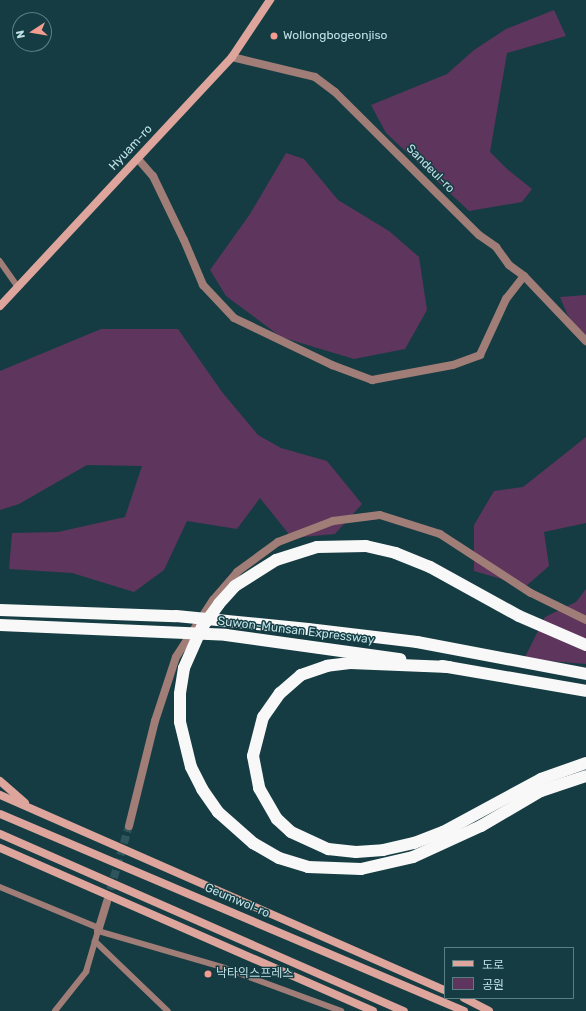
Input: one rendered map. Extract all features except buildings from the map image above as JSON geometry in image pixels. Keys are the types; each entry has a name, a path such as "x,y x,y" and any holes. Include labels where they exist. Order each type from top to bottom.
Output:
{"highway":[{"path":"586,645 519,616 430,567 396,553 366,546 317,547 276,560 236,586 219,604 202,627 184,668 180,694 180,722 191,767 202,789 218,812 253,843 279,858 308,868 361,869 414,857 480,826 541,791 586,776"},
{"name":"Suwon-Munsan Expressway","path":"0,610 176,616 418,642 586,674"},
{"name":"Suwon-Munsan Expressway","path":"0,625 167,631 226,635 321,646 586,691"},
{"path":"449,667 350,662 327,666 302,675 280,693 263,717 253,756 259,788 278,819 291,832 328,849 356,852 383,850 414,843 443,832 541,779 586,764"}],"main road":[{"name":"Hyuam-ro","path":"0,306 232,57 270,0"},
{"path":"0,781 28,806"},
{"path":"0,795 444,990"},
{"name":"Geumwol-ro","path":"0,814 464,1011"},
{"path":"0,834 404,1011"},
{"path":"0,848 373,1011"},
{"path":"0,852 11,852"},
{"path":"466,999 489,1011"}],"street":[{"name":"Sandeul-ro","path":"232,57 315,77 350,106 479,235 496,247 509,265 524,276 586,341"},
{"path":"138,159 153,176 184,240 203,285 234,318 332,365 372,380 453,365 480,354 506,299 524,276"},
{"path":"129,826 156,721 176,657 212,600 237,572 278,542 333,521 380,515 440,534 531,593 586,620"},
{"path":"99,929 107,901"}],"lane":[{"path":"0,261 18,287"},
{"path":"0,886 99,929 225,968 341,1011"},
{"path":"55,1011 86,972 99,929"},
{"path":"95,942 168,1011"}],"green space":[{"path":"554,10 566,36 507,53 490,152 507,169 532,189 522,202 469,211 386,133 371,105 447,74 474,50 506,29"},
{"path":"286,153 304,159 338,200 389,231 419,257 427,310 405,349 354,359 281,337 226,296 210,270 250,214"},
{"path":"586,295 586,340 567,314 560,297"},
{"path":"101,329 178,329 222,392 258,435 281,448 327,461 362,504 335,534 292,538 260,498 237,529 187,521 164,570 134,592 72,573 9,569 12,533 58,532 125,517 142,466 87,465 19,504 0,510 0,371"},
{"path":"586,437 586,523 544,532 549,566 526,586 474,571 474,525 494,491 523,487"},
{"path":"586,589 586,664 524,659 545,617 576,602"}],"tunnel":[{"path":"107,901 129,826"}],"place":[{"name":"Wollongbogeonjiso","path":"274,36"},
{"name":"낙타익스프레스","path":"208,974"}]}
